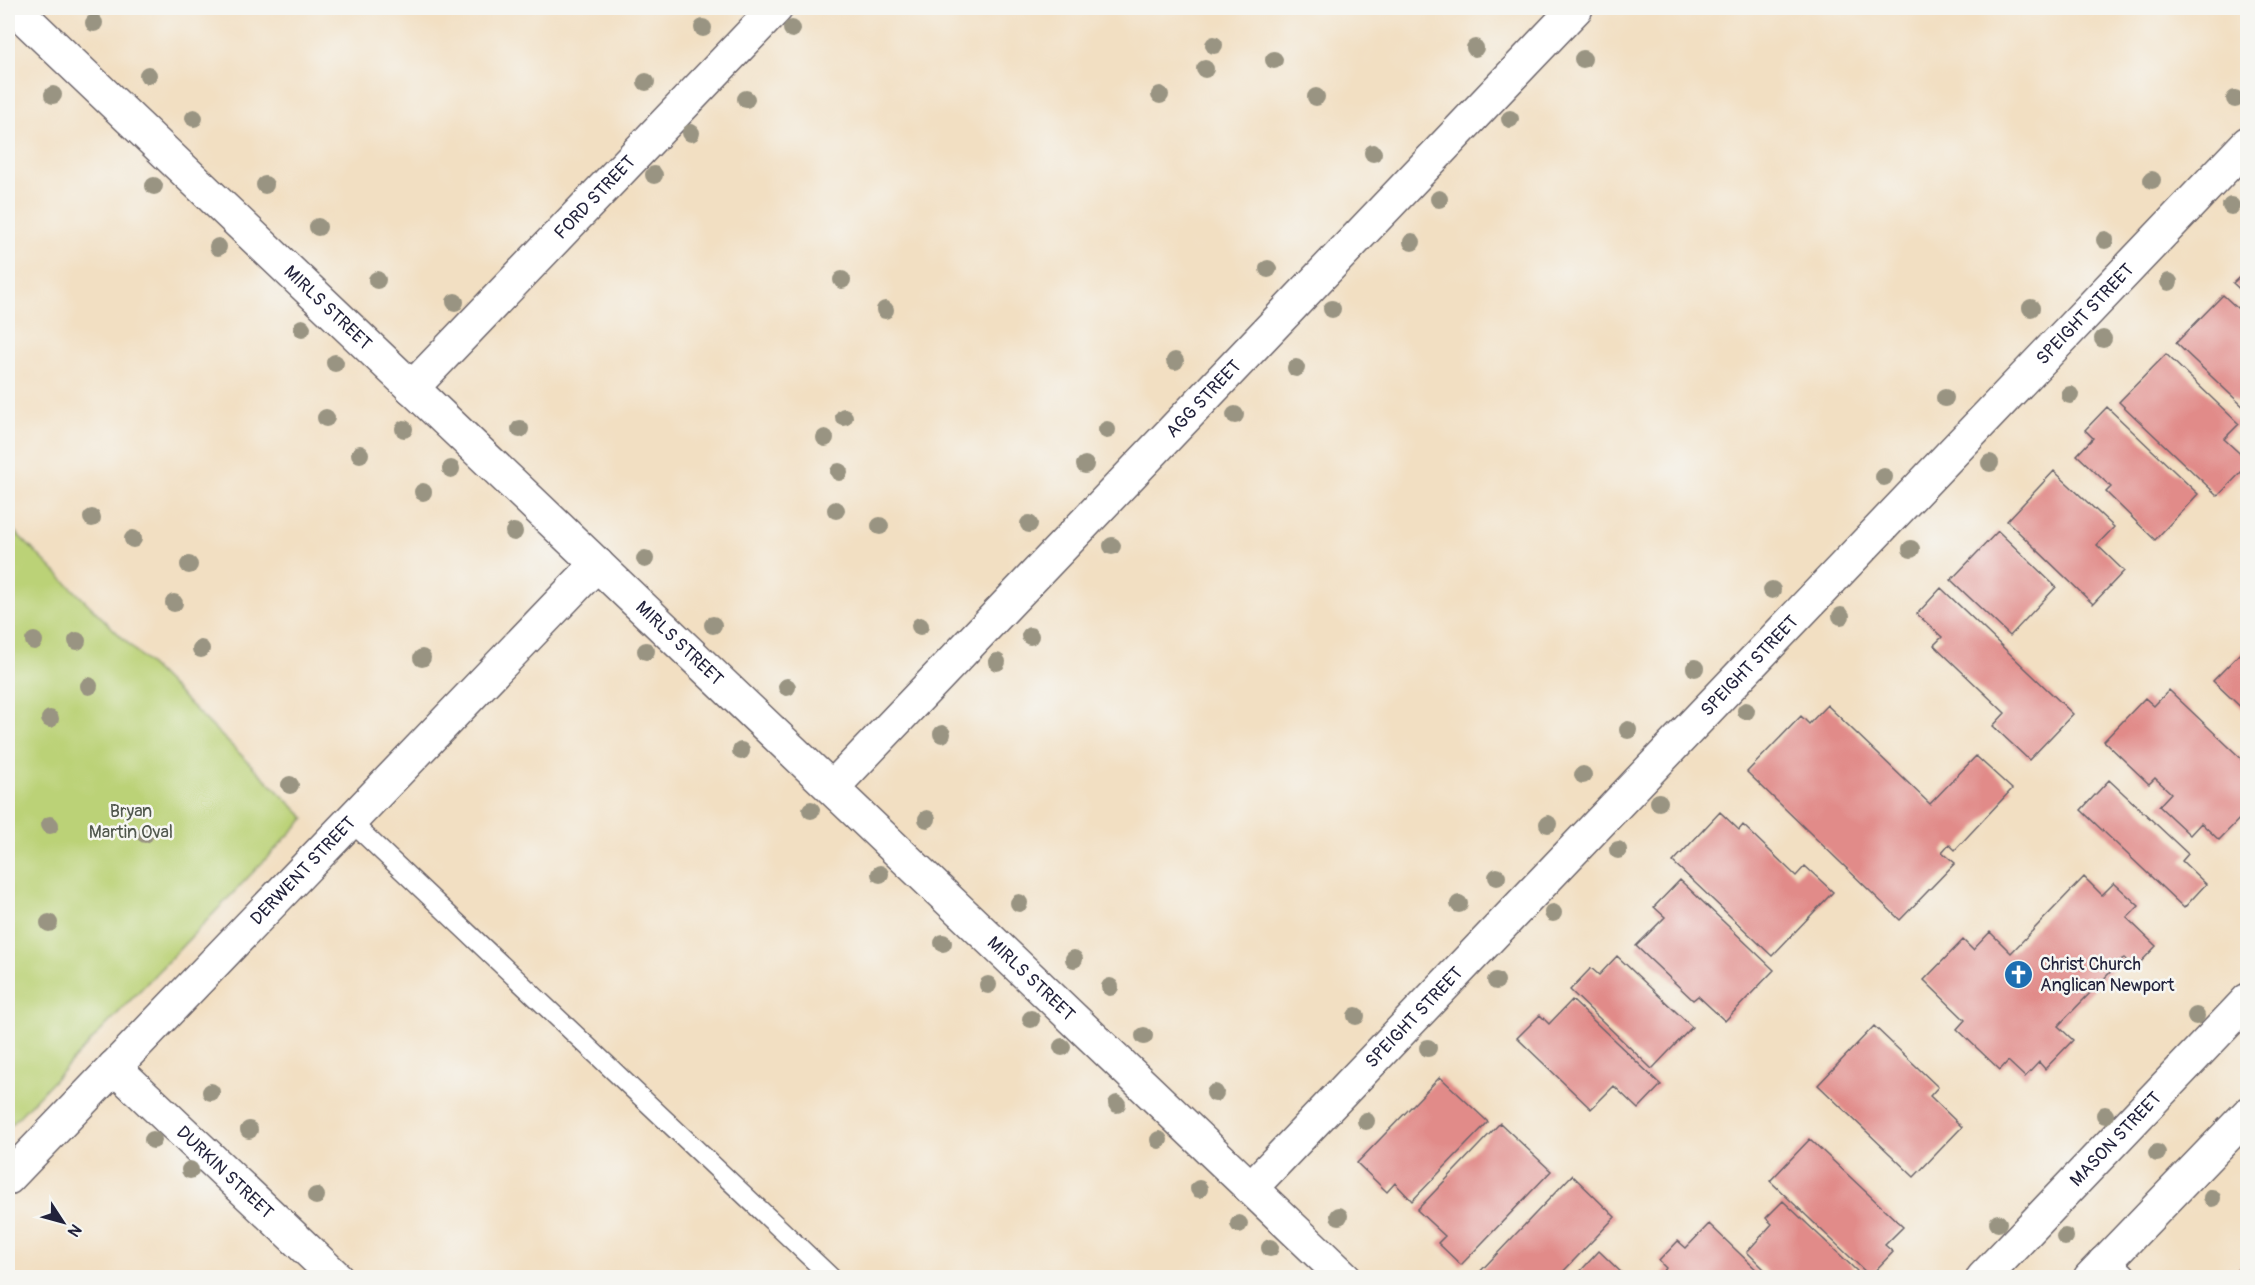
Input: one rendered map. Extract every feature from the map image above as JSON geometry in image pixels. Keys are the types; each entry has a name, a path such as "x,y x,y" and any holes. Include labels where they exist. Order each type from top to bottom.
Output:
{"street":[{"name":"MIRLS STREET","path":"14,8 1345,1278"},
{"name":"FORD STREET","path":"412,387 776,8"},
{"name":"AGG STREET","path":"832,788 1576,8"},
{"name":"SPEIGHT STREET","path":"1251,1188 2247,143"},
{"name":"DERWENT STREET","path":"8,1178 597,564"},
{"name":"MASON STREET","path":"1983,1278 2247,1000"},
{"name":"DURKIN STREET","path":"114,1067 337,1278"},
{"path":"2105,1273 2247,1114"}],"lane":[{"path":"350,821 832,1278"}],"green space":[{"name":"Bryan Martin Oval","path":"8,525 305,818 8,1128"}],"building":[{"path":"2248,269 2248,297 2233,283"},
{"path":"2223,295 2248,318 2248,411 2176,343"},
{"path":"2166,354 2239,424 2224,439 2248,461 2248,465 2218,496 2119,402"},
{"path":"2107,407 2198,494 2155,540 2106,492 2111,487 2077,455 2093,438 2085,430"},
{"path":"2054,471 2114,527 2097,545 2124,571 2093,604 2007,521"},
{"path":"1998,531 2056,587 2010,636 1951,580"},
{"path":"1941,588 2073,714 2029,760 1993,726 2005,713 1934,645 1942,637 1917,614"},
{"path":"2248,645 2248,714 2213,681"},
{"path":"2169,690 2248,765 2248,810 2219,840 2201,823 2190,835 2159,806 2171,793 2155,778 2149,784 2104,741 2145,698 2154,706"},
{"path":"1827,705 1930,804 1976,756 2012,789 1955,850 1949,844 1942,852 1955,863 1900,920 1747,772 1801,716 1809,724"},
{"path":"2109,780 2188,854 2182,861 2206,884 2184,908 2081,810"},
{"path":"1720,812 1739,830 1743,825 1796,876 1805,866 1833,892 1772,956 1673,862"},
{"name":"Christ Church Anglican Newport","path":"2084,877 2102,895 2114,883 2139,906 2127,918 2156,946 2135,968 2124,958 2058,1026 2073,1040 2045,1069 2039,1062 2025,1077 2008,1061 2000,1070 1957,1029 1965,1020 1924,980 1963,940 1973,950 1990,932 2011,953"},
{"path":"1680,880 1774,970 1725,1021 1698,996 1693,1000 1636,946 1665,917 1654,907"},
{"path":"1617,956 1692,1027 1652,1069 1570,990 1591,968 1599,975"},
{"path":"1572,1000 1661,1085 1638,1109 1614,1086 1591,1109 1517,1038 1540,1015 1549,1024"},
{"path":"1874,1026 1938,1087 1930,1096 1962,1127 1914,1177 1818,1085"},
{"path":"1440,1077 1488,1122 1412,1201 1395,1183 1387,1192 1357,1163"},
{"path":"1500,1123 1551,1171 1461,1265 1438,1243 1445,1236 1417,1210"},
{"path":"1810,1139 1903,1227 1885,1245 1893,1252 1870,1276 1770,1181"},
{"path":"1572,1175 1615,1217 1557,1278 1474,1278"},
{"path":"1783,1201 1857,1271 1850,1278 1773,1278 1747,1252 1772,1224 1766,1218"},
{"path":"1709,1224 1765,1278 1669,1278 1663,1272 1666,1268 1659,1261 1678,1241 1686,1248"},
{"path":"1599,1251 1627,1278 1574,1278"},
{"path":"2248,1259 2248,1278 2236,1278 2233,1274"}],"place":[{"name":"Christ Church Anglican Newport","path":"2019,974"}]}
